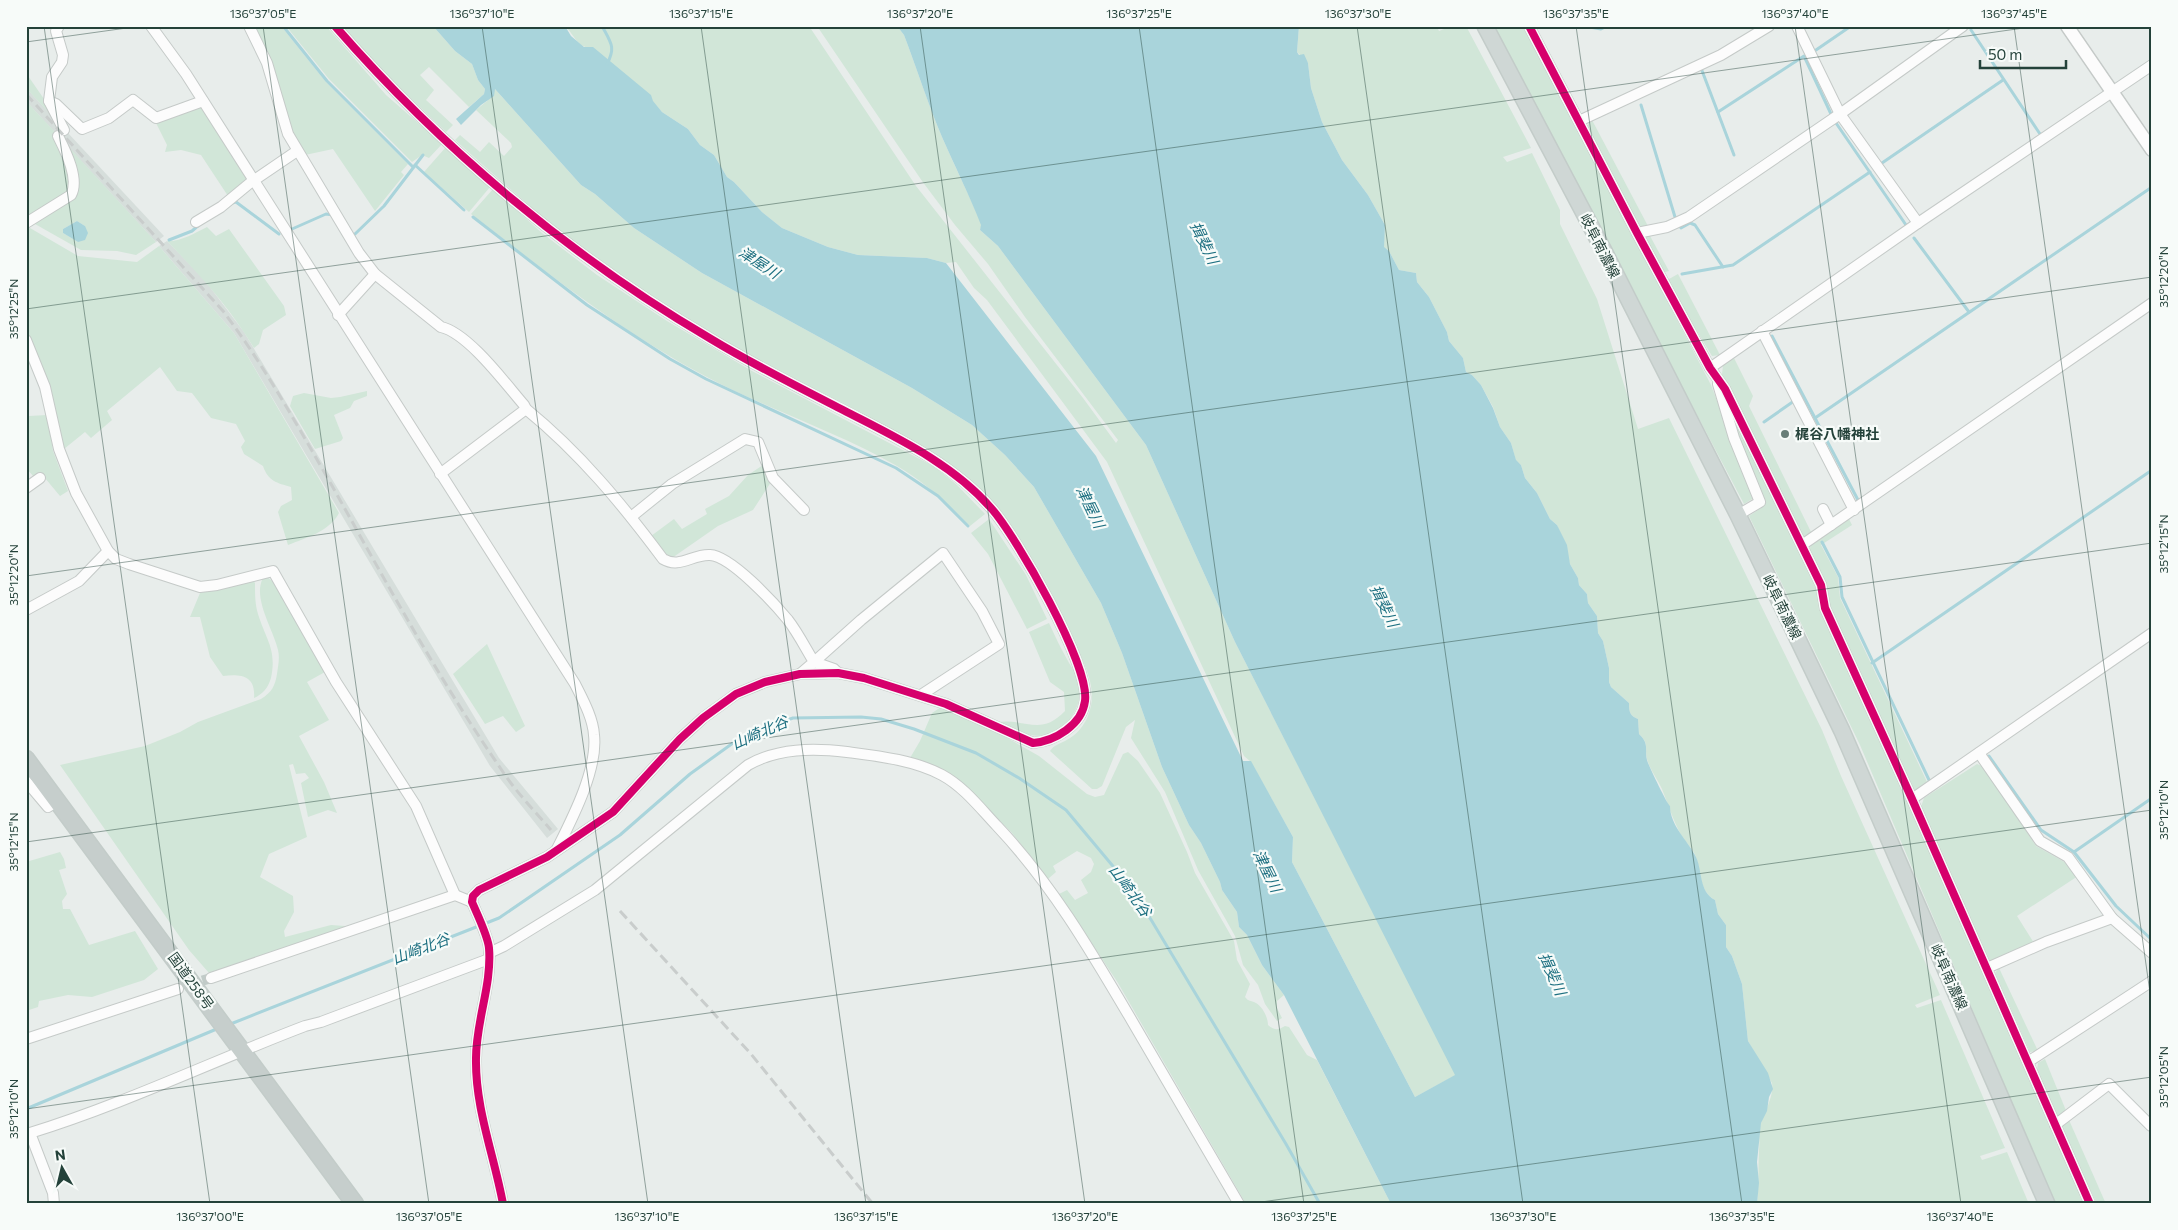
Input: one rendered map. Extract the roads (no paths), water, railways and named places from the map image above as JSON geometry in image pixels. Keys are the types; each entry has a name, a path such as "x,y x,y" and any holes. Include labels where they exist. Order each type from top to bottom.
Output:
{"highway":[{"name":"国道258号","path":"26,759 355,1204"}],"main road":[{"name":"岐阜南濃線","path":"1485,26 1604,251 1738,514 1842,731 2048,1204"}],"street":[{"path":"151,26 202,101 576,684 589,715 594,734 595,749 574,815 557,850"},
{"path":"249,26 267,63 284,124 297,151 359,253 375,274 441,327 451,329 466,340 524,404 526,409 582,459 631,517 663,559 670,563 683,563 697,556 710,555 724,558 743,574 788,620 814,662 834,668 838,673"},
{"path":"335,26 374,69 449,142 495,184 600,268 671,316 758,367 904,441 956,474 992,508 1018,546 1037,579 1082,671 1085,687 1086,700 1082,712 1076,721 1057,736 1042,742 1033,743 921,695 864,678 838,673 800,674 765,682 736,694 703,718 680,739 613,812 557,850 479,890 473,896 472,902 489,953 487,979 479,1015 476,1070 485,1132 503,1204"},
{"path":"1529,26 1637,234 1713,372 1725,389 1821,585 1825,608 1912,799 2090,1204"},
{"path":"1579,121 1721,55 1769,26"},
{"path":"1797,26 1840,114 1918,224"},
{"path":"1637,234 1667,227 1689,217 1840,114 1963,26"},
{"path":"2067,26 2152,150"},
{"path":"26,223 71,195 75,184 48,94 52,77 63,55 55,28"},
{"path":"1713,372 1762,332 2152,65"},
{"path":"49,101 56,104 82,129 110,118 133,100 156,118 202,101"},
{"path":"196,222 221,207 253,181 297,151"},
{"path":"338,314 375,274"},
{"path":"1802,546 2152,303"},
{"path":"1762,332 1854,510"},
{"path":"26,340 45,388 62,458 76,493 108,551 116,559 200,587 217,585 274,571 336,682 416,806 455,895"},
{"path":"1713,372 1734,438 1760,502 1738,514"},
{"path":"440,474 526,409"},
{"path":"631,517 672,484 746,439 758,442 773,478 804,510"},
{"path":"26,488 40,478"},
{"path":"1824,509 1832,525"},
{"path":"26,610 78,581 108,551"},
{"path":"800,674 860,620 943,553 982,611 999,644 921,695"},
{"path":"1912,799 2152,633"},
{"path":"54,1204 53,1193 28,1134 68,1121 239,1047 504,946 595,890 748,765 760,758 798,750 821,749 885,758 924,767 942,775 958,786 1009,838 1049,888 1110,984 1239,1204"},
{"path":"1979,754 2040,841 2068,857 2112,918 2152,953"},
{"path":"26,782 48,807 57,801"},
{"path":"211,978 455,895 472,902"},
{"path":"1987,968 2046,942 2112,918"},
{"path":"2028,1062 2152,980"},
{"path":"26,1039 178,989"},
{"path":"2056,1125 2109,1084 2152,1126"}],"water":[{"path":"433,26 565,26 571,36 584,47 593,47 651,95 653,101 662,112 688,129 700,145 714,155 727,177 762,212 782,228 828,247 858,255 927,258 946,263 1096,456 1243,761 1251,761 1293,837 1292,862 1415,1097 1455,1075 1235,642 1146,445 998,246 980,230 981,225 972,202 937,125 904,35 897,26 1299,26 1297,52 1299,55 1304,54 1308,63 1311,88 1322,122 1342,160 1368,195 1385,225 1384,247 1389,251 1399,270 1416,273 1417,282 1429,297 1447,332 1449,341 1463,358 1466,372 1472,375 1481,385 1500,427 1511,443 1516,460 1521,465 1525,478 1537,493 1550,519 1557,525 1567,545 1570,564 1578,578 1579,585 1587,594 1588,603 1597,616 1598,633 1603,641 1611,687 1629,703 1630,713 1638,719 1639,734 1645,741 1648,763 1670,806 1676,826 1695,855 1703,885 1715,900 1718,914 1726,925 1726,947 1732,956 1742,984 1748,1041 1768,1073 1773,1089 1769,1097 1767,1111 1761,1123 1757,1162 1759,1183 1757,1204 1391,1204 1284,995 1262,965 1247,935 1239,927 1237,912 1222,890 1201,843 1189,825 1162,767 1122,653 1101,603 1034,487 1005,455 972,425 912,388 702,273 634,228 595,194 581,185 495,89 494,96 481,105 461,125 456,119 484,94 485,89 478,80 472,64 455,51"},
{"path":"77,221 85,226 88,233 85,240 78,242 63,233 63,229"}],"waterway":[{"path":"283,26 327,81 413,167"},
{"path":"602,26 612,49 607,64"},
{"path":"1584,26 1601,29 1607,26"},
{"path":"1816,50 1851,26"},
{"path":"1971,30 2040,134"},
{"path":"1718,112 1804,56 1831,114"},
{"path":"1701,68 1734,155"},
{"path":"1882,163 2003,80"},
{"path":"1641,105 1675,217"},
{"path":"1836,123 1906,225"},
{"path":"355,234 384,206 423,155"},
{"path":"415,165 464,210"},
{"path":"1682,274 1733,265 1870,172"},
{"path":"1815,418 2152,187"},
{"path":"232,203 236,202 279,234"},
{"path":"292,229 326,214 333,215"},
{"path":"473,217 587,305 670,359 706,379 896,468 938,496 968,526"},
{"path":"1679,225 1681,228 1690,223 1695,225 1723,267"},
{"path":"169,240 192,231 200,224"},
{"path":"1914,238 1969,312"},
{"path":"1772,336 1858,500"},
{"path":"1764,422 1794,401"},
{"path":"1872,663 2152,470"},
{"path":"1822,542 1840,577 1842,597 1930,782"},
{"name":"山崎北谷","path":"228,1025 499,918 620,835 690,774 733,743 764,728 793,718 861,717 881,719 914,729 976,753 1019,778 1066,810 1117,871 1150,918 1320,1204"},
{"path":"1989,756 2041,830 2074,852 2116,906 2152,940"},
{"path":"2074,852 2152,798"},
{"name":"山崎北谷","path":"26,1109 219,1028"}],"tunnel":[{"path":"188,985 211,978"}],"railway":[{"path":"26,94 223,311 238,332 293,418 455,700 506,777 551,830"},
{"path":"620,911 751,1054 873,1204"}],"place":[{"name":"梶谷八幡神社","path":"1785,434"}],"water label":[{"name":"揖斐川","path":"1204,243"},
{"name":"津屋川","path":"759,263"},
{"name":"津屋川","path":"1090,507"},
{"name":"揖斐川","path":"1384,606"},
{"name":"津屋川","path":"1267,871"},
{"name":"揖斐川","path":"1552,974"}]}
